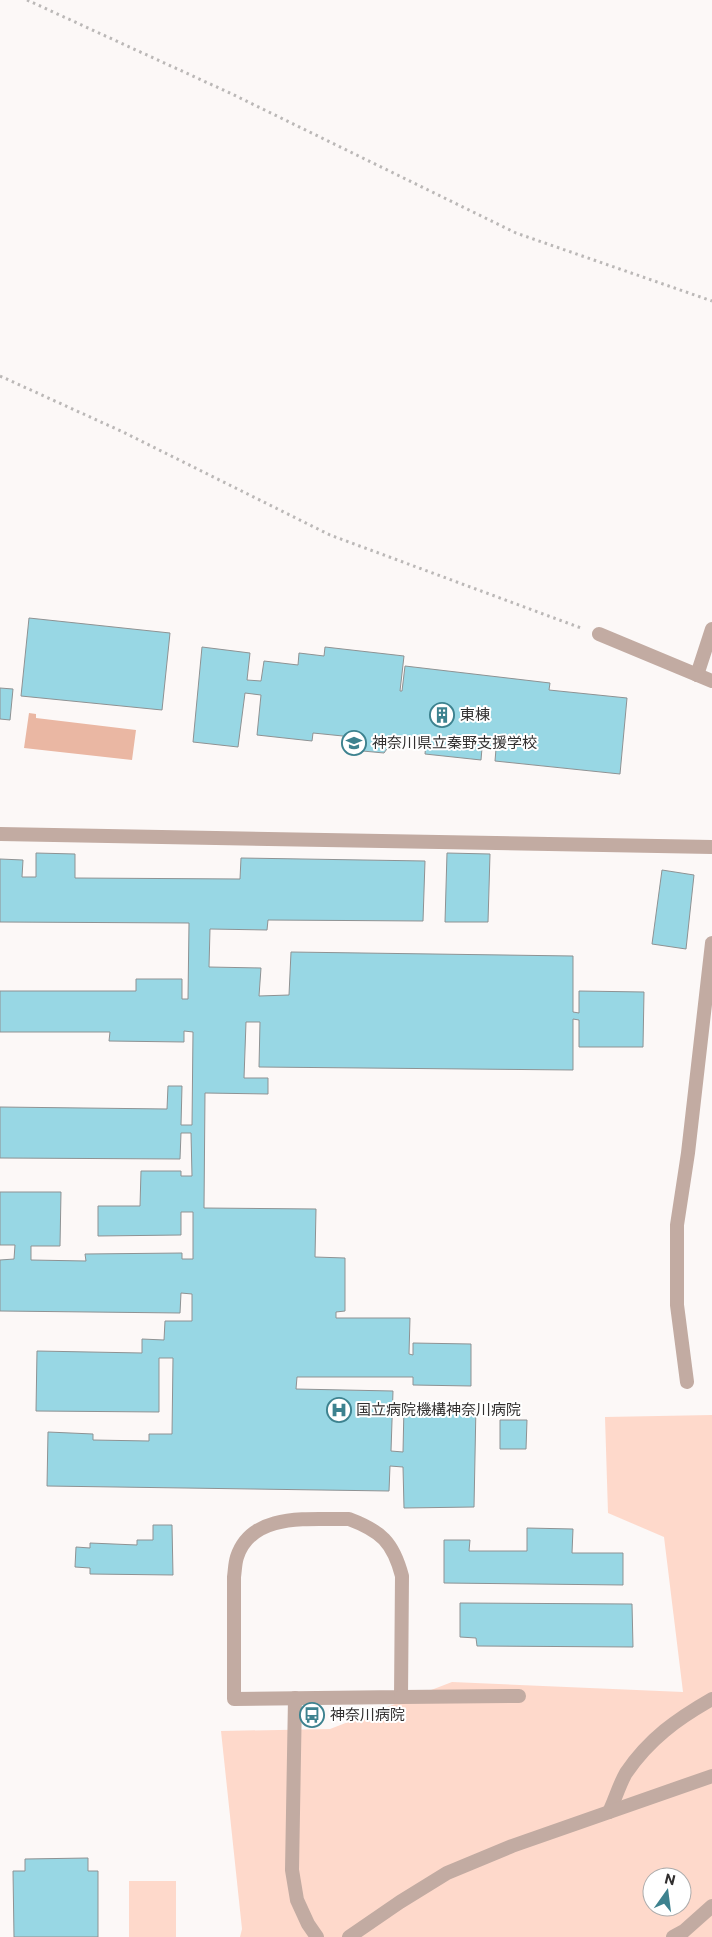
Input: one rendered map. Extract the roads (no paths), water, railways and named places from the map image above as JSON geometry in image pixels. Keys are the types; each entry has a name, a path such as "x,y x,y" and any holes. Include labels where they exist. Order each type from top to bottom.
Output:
{"street":[{"path":"697,674 712,629"},
{"path":"599,634 712,681"},
{"path":"0,834 712,847"},
{"path":"687,1382 677,1305 677,1225 688,1153 712,943"},
{"path":"401,1697 402,1576 397,1558 386,1540 370,1527 349,1519 284,1520 263,1527 247,1539 236,1557 234,1576 234,1699 518,1696"},
{"path":"295,1698 292,1870 297,1900 308,1924 317,1937"},
{"path":"610,1812 625,1775 649,1743 681,1717 712,1699"},
{"path":"349,1937 447,1872 512,1846 712,1776"},
{"path":"673,1937 684,1931 712,1906"}],"place":[{"name":"東棟","path":"442,715"},
{"name":"神奈川県立秦野支援学校","path":"354,743"},
{"name":"国立病院機構神奈川病院","path":"339,1410"},
{"name":"神奈川病院","path":"312,1715"}]}
